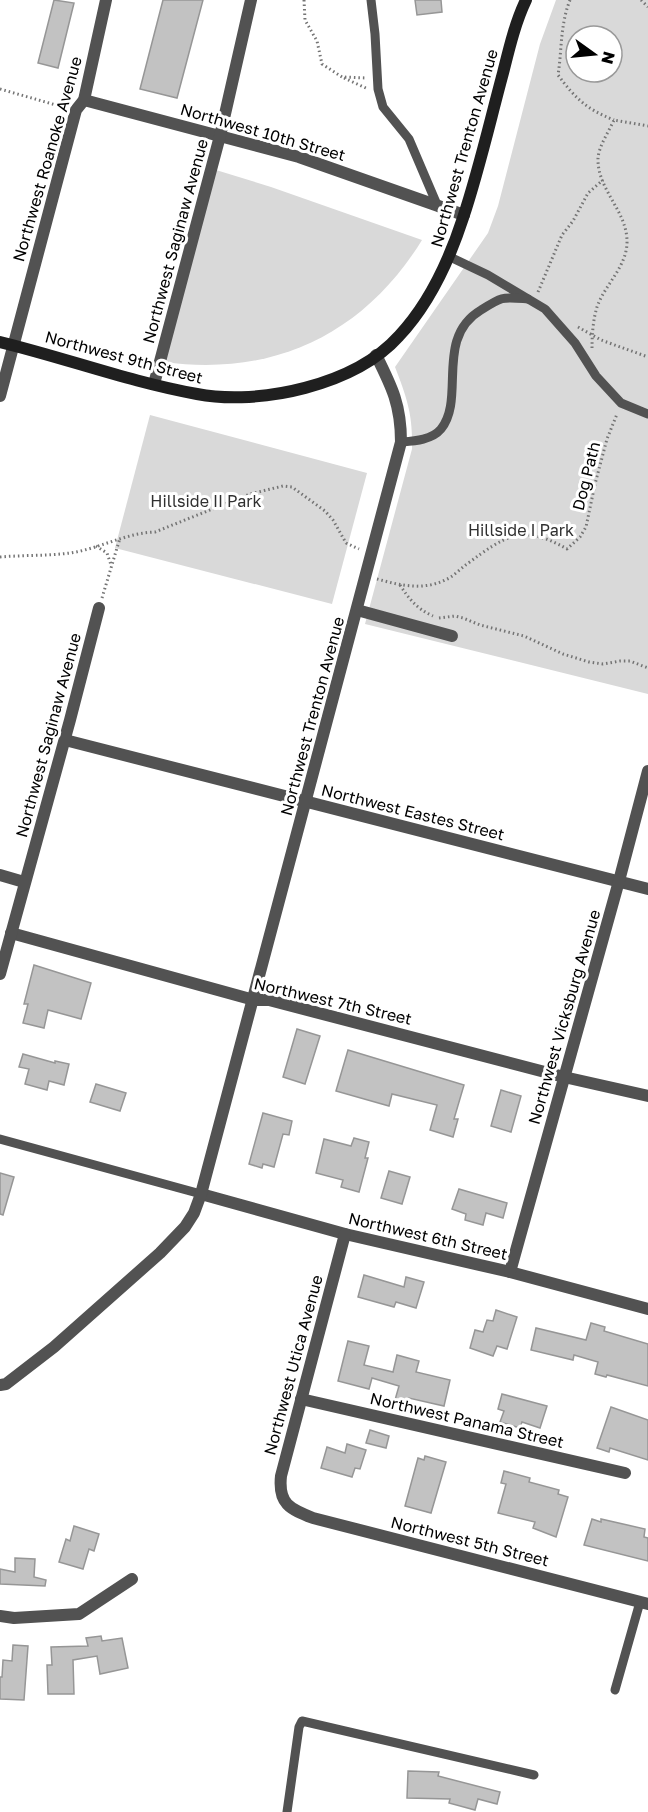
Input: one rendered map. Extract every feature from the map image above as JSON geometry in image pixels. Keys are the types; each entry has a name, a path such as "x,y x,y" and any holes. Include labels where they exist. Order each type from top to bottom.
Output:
{"street":[{"name":"Northwest Roanoke Avenue","path":"0,396 80,105 106,0"},
{"name":"Northwest Saginaw Avenue","path":"154,384 220,136 251,0"},
{"name":"Northwest Trenton Avenue","path":"0,1385 6,1384 54,1347 160,1253 185,1227 194,1213 254,999 401,442 401,418 394,391 376,355 399,337 434,289 450,257 464,215 513,34 526,0"},
{"name":"Northwest 10th Street","path":"80,105 220,136 299,157 464,215"},
{"name":"Northwest 9th Street","path":"0,342 198,395 241,399 262,398 305,388 345,373 376,355"},
{"name":"Northwest Saginaw Avenue","path":"0,974 99,608"},
{"path":"357,610 452,636"},
{"name":"Northwest Eastes Street","path":"65,740 648,889"},
{"name":"Northwest Vicksburg Avenue","path":"510,1272 648,771"},
{"path":"0,875 24,882"},
{"name":"Northwest 7th Street","path":"11,933 254,999 269,1000 564,1077 648,1096"},
{"name":"Northwest 6th Street","path":"201,1194 345,1234 510,1272 648,1309"},
{"name":"Northwest Utica Avenue","path":"286,1504 282,1497 281,1476 345,1234"},
{"name":"Northwest Panama Street","path":"301,1399 625,1473"},
{"name":"Northwest 5th Street","path":"286,1504 313,1518 644,1603"},
{"path":"0,1616 15,1618 79,1614 132,1579"}],"lane":[{"path":"371,0 379,94 383,107 409,140 438,207"},
{"path":"450,257 488,275 545,309 575,343 591,369 621,403 648,414"},
{"path":"401,442 428,437 441,429 449,410 455,341 471,316 501,297 531,300"},
{"path":"0,1138 201,1194"},
{"path":"615,1690 644,1603"},
{"path":"287,1812 299,1727 302,1720 534,1775"}],"path":[{"path":"304,0 304,20 317,41 322,64 342,77 379,94"},
{"path":"570,0 564,15 560,37 558,75 578,101 595,113 614,120 648,126"},
{"path":"641,0 648,7"},
{"path":"342,77 366,78"},
{"path":"0,89 80,105"},
{"path":"591,369 592,336 597,306 618,272 627,239 623,220 603,180 598,156 614,120"},
{"path":"531,300 540,290 562,235 573,221 588,193 603,180"},
{"path":"573,325 601,340 648,357"},
{"name":"Dog Path","path":"400,585 418,587 445,580 489,548 512,535 525,534 551,539 567,549 580,537 586,527 604,450 621,403"},
{"path":"0,556 71,553 121,537 155,532 249,494 283,486 292,487 325,511 333,519 346,543 372,552"},
{"path":"99,608 121,537"},
{"path":"96,546 107,553 111,567"},
{"path":"366,576 400,585 418,608 436,617 463,618 480,625 524,636 576,658 603,664 630,661 648,668"}],"green space":[{"name":"Hillside I Park","path":"556,0 648,0 648,694 365,624 412,449 408,407 395,367 488,233 498,206 540,44"},
{"path":"216,170 422,240 399,273 373,301 344,324 312,342 279,355 243,362 204,365 164,362"},
{"name":"Hillside II Park","path":"150,415 367,473 332,604 115,548"}],"building":[{"path":"54,0 74,3 58,68 38,63"},
{"path":"163,0 203,0 177,98 140,89"},
{"path":"415,0 441,0 442,12 417,15"},
{"path":"34,965 91,983 81,1019 48,1010 44,1028 23,1023 28,1004 24,1004"},
{"path":"297,1029 320,1036 305,1084 283,1077"},
{"path":"348,1050 464,1085 454,1119 458,1119 453,1137 430,1130 437,1105 392,1094 389,1106 336,1091"},
{"path":"23,1054 55,1063 55,1061 69,1064 64,1085 49,1081 47,1090 25,1084 29,1069 19,1067"},
{"path":"96,1084 126,1093 120,1111 90,1102"},
{"path":"501,1090 521,1096 511,1132 491,1126"},
{"path":"263,1113 292,1121 289,1135 283,1134 274,1167 263,1164 262,1168 249,1164"},
{"path":"354,1138 369,1142 365,1158 368,1158 359,1192 341,1187 343,1180 316,1173 324,1139 351,1146"},
{"path":"389,1171 410,1177 402,1204 381,1198"},
{"path":"0,1173 14,1177 3,1215 0,1214"},
{"path":"459,1189 507,1203 503,1218 486,1213 483,1225 465,1220 466,1214 452,1209"},
{"path":"364,1275 404,1287 406,1277 424,1282 416,1308 396,1302 394,1307 358,1297"},
{"path":"496,1310 517,1317 507,1349 497,1346 493,1356 470,1348 475,1330 483,1332 487,1320 493,1321"},
{"path":"591,1323 605,1327 604,1331 648,1344 648,1386 595,1374 598,1362 574,1355 573,1360 531,1350 536,1328 586,1340"},
{"path":"348,1341 369,1346 364,1365 393,1372 397,1355 419,1361 416,1372 450,1380 444,1406 409,1398 407,1403 395,1400 399,1386 372,1378 369,1389 338,1381"},
{"path":"502,1394 547,1406 540,1428 522,1422 520,1428 500,1422 504,1411 498,1409"},
{"path":"611,1407 648,1420 648,1460 610,1448 609,1452 597,1448"},
{"path":"370,1430 389,1436 386,1448 366,1443"},
{"path":"347,1444 366,1450 360,1469 355,1468 352,1477 321,1468 327,1447 345,1453"},
{"path":"425,1456 446,1462 431,1513 405,1506 418,1458 424,1460"},
{"path":"504,1471 530,1478 529,1482 559,1490 558,1494 568,1497 556,1537 533,1528 535,1522 498,1513 506,1484 501,1483"},
{"path":"592,1519 645,1529 644,1537 648,1538 648,1561 584,1545"},
{"path":"74,1526 99,1534 94,1551 89,1549 83,1569 59,1562 66,1539 70,1541"},
{"path":"15,1558 35,1559 34,1577 46,1580 45,1586 0,1584 0,1569 15,1572"},
{"path":"101,1636 102,1641 122,1638 128,1668 100,1674 97,1656 73,1660 74,1694 48,1694 47,1665 52,1665 51,1647 88,1646 86,1638"},
{"path":"13,1645 28,1646 24,1700 0,1699 3,1660 12,1661"},
{"path":"408,1771 439,1772 438,1776 500,1792 497,1804 478,1799 475,1810 449,1803 450,1799 407,1798"}]}
